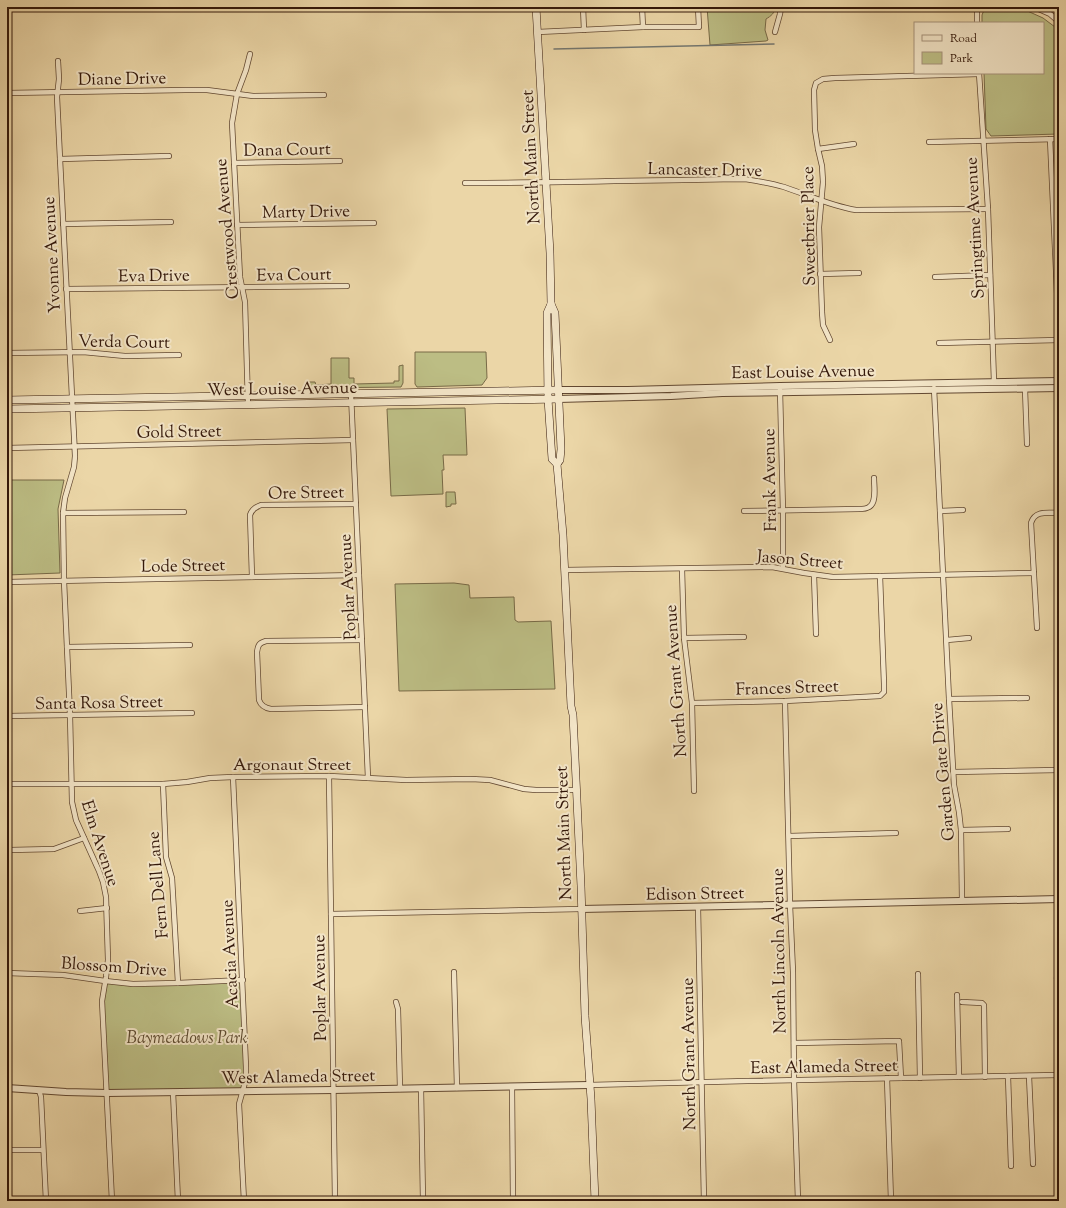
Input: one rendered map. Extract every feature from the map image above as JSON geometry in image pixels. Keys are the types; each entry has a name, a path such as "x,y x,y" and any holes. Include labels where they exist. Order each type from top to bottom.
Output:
{"main road":[{"name":"North Main Street","path":"536,7 550,253 551,304 555,313 560,460 557,464 563,535 573,715 585,1021 591,1099 594,1201"},
{"name":"North Main Street","path":"551,304 546,313 547,390 552,459 557,464"},
{"name":"West Louise Avenue","path":"7,400 547,390"},
{"name":"East Louise Avenue","path":"547,390 558,390"},
{"name":"West Louise Avenue","path":"7,409 558,399"}],"street":[{"path":"583,7 584,30"},
{"path":"642,7 643,27"},
{"path":"538,32 643,27 699,27 698,7"},
{"path":"775,32 781,7"},
{"path":"977,7 977,22"},
{"path":"1034,7 1050,14 1059,22"},
{"name":"Crestwood Avenue","path":"248,404 245,302 240,277 232,123 236,94 246,70 250,54"},
{"name":"Yvonne Avenue","path":"58,61 60,159 74,447"},
{"name":"Sweetbrier Place","path":"830,340 823,325 820,274 819,227 823,182 822,166 815,130 814,90 816,83 823,79 979,74"},
{"name":"Springtime Avenue","path":"979,74 988,209 994,382"},
{"name":"Diane Drive","path":"7,93 207,90 236,94 279,96 324,94"},
{"path":"1050,139 1059,337"},
{"path":"930,142 1059,139"},
{"path":"818,149 854,144"},
{"path":"60,159 169,156"},
{"name":"Dana Court","path":"234,163 340,161"},
{"name":"Lancaster Drive","path":"465,183 744,179 784,186 821,201 845,208 864,210 988,209"},
{"path":"63,224 171,222"},
{"name":"Marty Drive","path":"237,225 374,223"},
{"path":"820,274 859,273"},
{"path":"935,277 990,275"},
{"name":"Eva Court","path":"242,287 347,286"},
{"name":"Eva Drive","path":"66,289 242,287"},
{"path":"939,343 1059,340"},
{"name":"Verda Court","path":"7,353 83,352 125,356 179,355"},
{"name":"East Louise Avenue","path":"934,387 994,382 1059,381"},
{"name":"East Louise Avenue","path":"558,390 934,387 1025,389 1059,388"},
{"name":"Garden Gate Drive","path":"934,387 954,785 961,830 962,901"},
{"name":"East Louise Avenue","path":"558,399 671,396 780,389"},
{"name":"Frank Avenue","path":"780,389 783,511 782,568"},
{"path":"1025,389 1027,444"},
{"name":"Poplar Avenue","path":"351,394 368,778"},
{"name":"Gold Street","path":"7,448 352,440"},
{"name":"Elm Avenue","path":"74,447 74,466 65,498 63,513 64,581 73,808 76,820 99,871 106,897 108,960 102,1001 112,1201"},
{"path":"744,512 868,508 873,504 874,478"},
{"name":"Ore Street","path":"252,577 250,515 255,507 261,505 356,504"},
{"path":"940,511 963,510"},
{"path":"63,513 184,512"},
{"path":"1037,628 1032,534 1033,517 1040,513 1059,513"},
{"name":"Jason Street","path":"564,570 772,567 833,577 1034,573"},
{"name":"North Grant Avenue","path":"682,569 684,638 692,703 694,791"},
{"name":"Lode Street","path":"7,582 359,575"},
{"path":"814,575 816,634"},
{"name":"Frances Street","path":"692,703 876,697 882,694 884,692 884,684 880,576"},
{"path":"684,638 744,637"},
{"path":"946,640 969,638"},
{"path":"362,640 266,641 260,643 258,645 257,652 259,700 260,704 264,708 271,709 365,707"},
{"path":"67,647 190,645"},
{"path":"949,699 1027,698"},
{"name":"North Lincoln Avenue","path":"785,701 798,1201"},
{"name":"Santa Rosa Street","path":"7,716 192,713"},
{"path":"954,772 1059,770"},
{"name":"Poplar Avenue","path":"329,776 335,1201"},
{"name":"Argonaut Street","path":"7,784 163,784 210,778 329,776 406,780 490,780 524,789 576,790"},
{"name":"Acacia Avenue","path":"233,777 246,1067 246,1079 239,1104 244,1201"},
{"name":"Fern Dell Lane","path":"163,784 166,856 172,878 178,983"},
{"path":"961,830 1008,829"},
{"path":"788,836 896,834"},
{"path":"10,851 54,849 84,838"},
{"name":"Edison Street","path":"331,914 1059,899"},
{"name":"North Grant Avenue","path":"698,907 704,1201"},
{"path":"80,911 106,908"},
{"path":"7,931 8,973"},
{"path":"454,972 457,1088"},
{"name":"Blossom Drive","path":"8,973 63,975 133,984 243,980"},
{"path":"918,974 920,1078"},
{"path":"957,995 959,1077"},
{"path":"396,1002 398,1009 400,1089"},
{"path":"962,1002 979,1002 984,1005 985,1077"},
{"path":"794,1043 899,1041 901,1078"},
{"name":"East Alameda Street","path":"589,1085 1059,1075"},
{"path":"1008,1076 1011,1166"},
{"path":"1029,1076 1033,1164"},
{"path":"887,1078 891,1201"},
{"name":"West Alameda Street","path":"7,1088 106,1093 589,1085"},
{"path":"512,1087 512,1201"},
{"path":"421,1088 423,1201"},
{"path":"39,1090 41,1097 46,1201"},
{"path":"173,1092 178,1201"},
{"path":"7,1150 43,1150"}],"green space":[{"path":"707,7 775,7 770,17 766,19 765,30 768,40 710,45"},
{"path":"1023,9 1043,18 1059,30 1059,134 991,136 986,129 984,74 1044,74 1044,22 982,22 984,10"},
{"path":"415,352 486,352 487,378 482,385 417,387 415,384"},
{"path":"331,358 349,358 349,378 354,378 354,384 394,383 394,381 399,381 399,366 403,365 403,383 401,387 309,388 309,382 315,382 316,385 331,384"},
{"path":"465,408 467,455 443,455 443,494 391,496 387,409"},
{"path":"7,480 64,480 58,509 60,573 7,575"},
{"path":"446,492 455,492 456,504 451,504 451,506 446,507"},
{"path":"454,583 469,585 470,598 514,597 515,620 518,622 551,621 555,689 399,691 395,584"},
{"name":"Baymeadows Park","path":"243,980 246,1067 242,1091 107,1093 102,1001 105,981 133,984"}],"waterway":[{"path":"554,49 774,44"}]}
